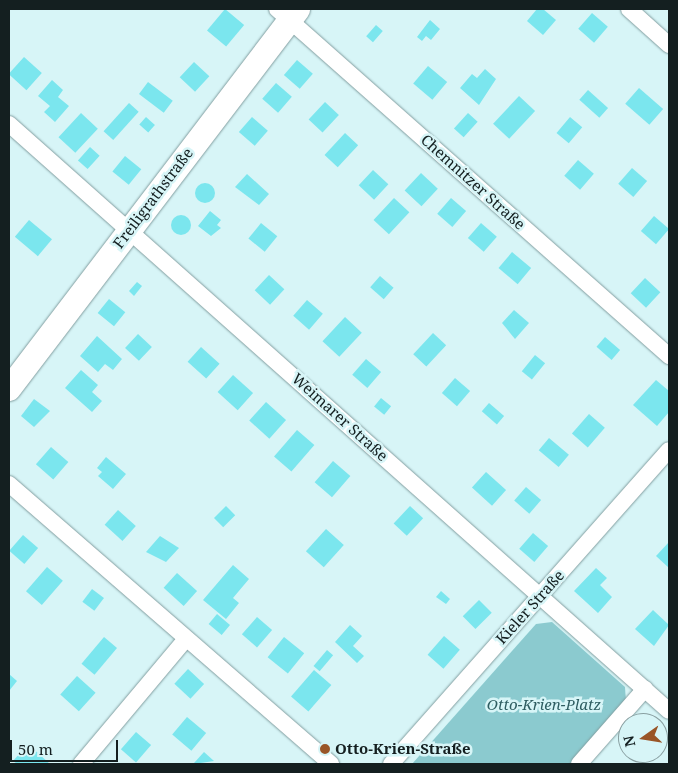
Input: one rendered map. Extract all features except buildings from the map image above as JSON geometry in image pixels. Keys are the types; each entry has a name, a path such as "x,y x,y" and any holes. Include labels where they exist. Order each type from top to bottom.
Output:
{"street":[{"path":"629,9 669,45"},
{"name":"Freiligrathstraße","path":"9,389 130,229 288,13"},
{"name":"Chemnitzer Straße","path":"288,13 669,356"},
{"name":"Weimarer Straße","path":"9,124 542,595 669,711"},
{"name":"Kieler Straße","path":"391,764 669,450"},
{"path":"9,484 331,764"},
{"path":"81,764 186,639"},
{"path":"579,764 645,689"}],"green space":[{"name":"Otto-Krien-Platz","path":"552,622 625,687 626,702 570,764 412,764 536,624"}],"place":[{"name":"Otto-Krien-Straße","path":"325,749"}]}
